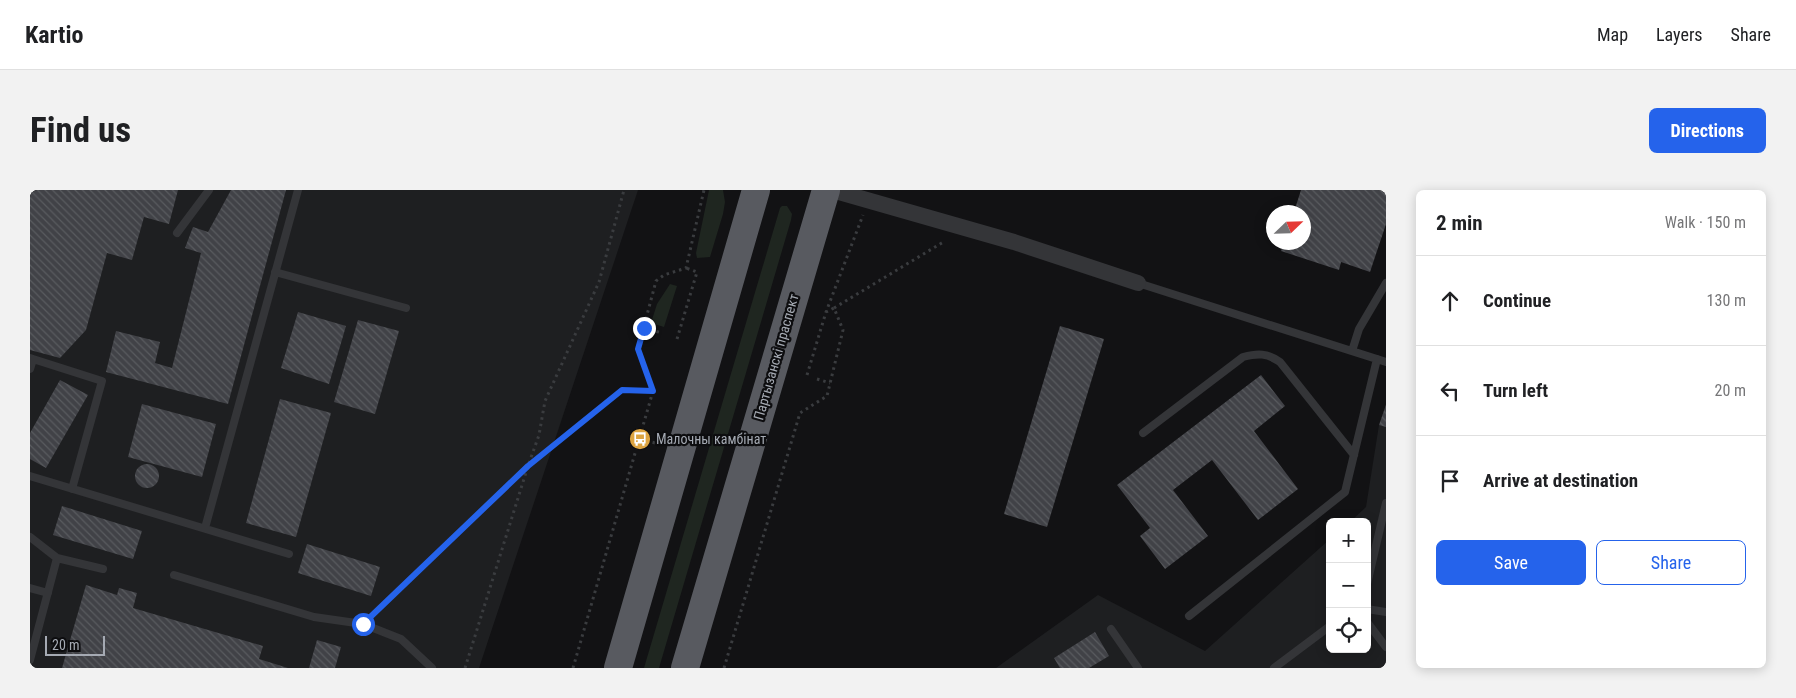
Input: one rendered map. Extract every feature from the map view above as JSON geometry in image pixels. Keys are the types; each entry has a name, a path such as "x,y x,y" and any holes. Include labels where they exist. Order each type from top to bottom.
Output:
{"highway":[{"path":"618,668 756,190"},
{"name":"Партызанскі праспект","path":"685,668 826,190"}],"street":[{"path":"832,190 1014,242 1138,282"}],"lane":[{"path":"177,233 209,190"},
{"path":"205,528 298,190"},
{"path":"275,272 406,308"},
{"path":"1138,282 1386,362"},
{"path":"1352,351 1359,329 1386,283"},
{"path":"1143,433 1243,357 1256,354 1270,356 1280,362 1354,455"},
{"path":"30,370 32,359 102,381 72,489"},
{"path":"1189,616 1345,492 1377,359"},
{"path":"30,476 289,554"},
{"path":"1371,567 1386,503"},
{"path":"30,537 57,558 103,569"},
{"path":"30,660 34,632 48,593 57,558"},
{"path":"174,575 314,618 363,624 401,640 432,668"},
{"path":"30,588 48,593"},
{"path":"1371,610 1386,612"},
{"path":"1371,627 1386,646"},
{"path":"1111,628 1138,668"},
{"path":"1274,668 1326,629"}],"path":[{"path":"465,668 539,435 545,401 599,282 624,190"},
{"path":"686,268 704,190"},
{"path":"807,375 826,312 870,200"},
{"path":"826,312 966,228"},
{"path":"573,668 653,391 638,349 656,281 664,275 686,268 697,272 677,338"},
{"path":"724,668 800,413 827,396 843,330 834,308"},
{"path":"644,328 662,333"},
{"path":"817,379 830,383"},
{"path":"363,624 528,466 622,390 653,391"}],"shaded area":[{"path":"30,190 638,190 479,668 30,668"},
{"path":"709,190 723,190 725,202 723,214 710,257 697,258 696,253"},
{"path":"787,206 792,214 791,220 659,668 644,668 780,208"},
{"path":"670,284 677,286 664,327 651,323 657,304"},
{"path":"1386,404 1386,668 996,668 1098,595 1205,651 1326,543 1326,653 1371,653 1371,518 1354,518 1366,507 1379,425"}],"building":[{"path":"30,190 178,190 169,224 144,217 132,260 107,253 86,330 60,358 30,350"},
{"path":"231,190 286,190 228,404 106,372 116,331 160,342 155,363 172,368 201,253 185,248 193,227 208,232"},
{"path":"1301,190 1386,190 1386,224 1370,272 1341,262 1339,270 1281,251 1311,250 1311,205 1296,205"},
{"path":"298,312 346,326 329,384 281,368"},
{"path":"358,320 399,331 375,414 334,402"},
{"path":"1060,326 1104,339 1047,527 1004,514"},
{"path":"1261,375 1285,406 1254,431 1298,489 1258,520 1212,460 1173,490 1208,536 1165,569 1140,536 1150,528 1117,485"},
{"path":"60,380 88,395 46,468 30,459 30,433"},
{"path":"280,399 331,413 296,537 246,523"},
{"path":"142,404 216,424 202,477 128,457"},
{"path":"1386,405 1386,427 1379,425"},
{"path":"147,464 156,467 159,476 156,485 147,488 138,485 135,476 138,467"},
{"path":"62,506 142,531 133,559 53,535"},
{"path":"307,544 380,567 371,596 298,573"},
{"path":"86,585 117,595 119,588 137,593 133,608 263,646 259,659 288,668 62,668"},
{"path":"1095,632 1109,656 1089,668 1060,668 1054,658"},
{"path":"317,640 341,647 335,668 309,668"}],"place":[{"name":"Малочны камбінат","path":"640,439"}],"route":[{"path":"363,624 528,466 622,390 653,391 638,349 644,328"}]}
